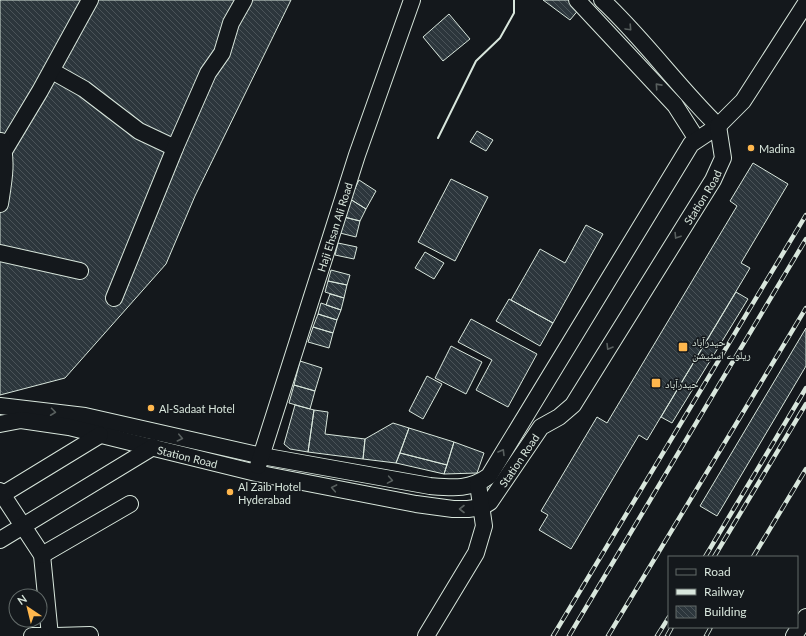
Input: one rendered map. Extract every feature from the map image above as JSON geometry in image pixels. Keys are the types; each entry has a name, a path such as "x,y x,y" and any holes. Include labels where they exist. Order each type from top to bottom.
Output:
{"street":[{"path":"0,204 4,177 2,144 52,71 90,0"},
{"path":"114,298 175,148 208,73 222,53 231,23 244,0"},
{"name":"Haji Ehsan Ali Road","path":"256,473 357,155 412,0"},
{"path":"577,0 675,105 696,138 718,126 743,101 806,3"},
{"path":"602,0 665,67 691,100 718,126"},
{"path":"52,71 84,89 139,132 175,148"},
{"name":"Station Road","path":"0,406 22,414 69,427 256,473 424,505 453,509 482,508 490,502 500,490 541,427 558,417 573,405 713,180 723,158 718,126"},
{"name":"Station Road","path":"0,424 22,414 85,416 262,456 430,486 466,487 478,484 489,476 683,156 696,138"},
{"path":"0,253 80,271"},
{"path":"0,414 22,414"},
{"path":"50,636 42,554 1,494 100,435"},
{"path":"0,540 154,447"},
{"path":"426,636 476,553 484,526 478,484"},
{"path":"42,554 130,504"},
{"path":"794,636 806,617"},
{"path":"56,636 90,634"},
{"path":"32,636 42,636"}],"building":[{"path":"0,0 291,0 195,196 166,264 65,378 0,395"},
{"path":"543,0 569,0 580,8 570,20"},
{"path":"449,14 470,39 443,61 423,37"},
{"path":"477,131 493,140 486,151 470,142"},
{"name":"حیدرآباد","path":"753,163 788,184 741,263 750,268 647,440 639,435 571,549 539,530 548,515 541,511 597,417 607,423 737,206 730,201"},
{"path":"451,179 488,197 455,261 418,242"},
{"path":"359,180 376,191 366,209 350,199"},
{"path":"350,199 366,209 360,221 344,217"},
{"path":"344,217 360,221 356,237 340,233"},
{"path":"586,225 603,234 553,323 511,300 540,249 565,263"},
{"path":"338,243 357,247 354,259 335,255"},
{"path":"425,252 444,263 434,279 415,268"},
{"path":"331,270 350,275 347,285 328,281"},
{"path":"328,281 347,285 344,298 325,292"},
{"path":"736,292 748,299 672,423 661,417"},
{"path":"330,294 344,298 341,310 326,305"},
{"path":"509,299 553,323 540,346 496,321"},
{"path":"321,303 341,310 337,320 318,314"},
{"path":"318,314 337,320 333,333 313,327"},
{"path":"471,319 537,354 508,407 476,390 492,360 458,342"},
{"path":"313,327 333,333 329,348 308,342"},
{"path":"806,328 806,366 717,516 700,506"},
{"path":"451,346 482,362 466,394 435,378"},
{"path":"300,361 322,368 315,391 294,385"},
{"path":"427,376 442,384 423,419 409,411"},
{"path":"294,385 315,391 310,409 289,403"},
{"path":"295,405 314,410 308,452 290,449 284,444"},
{"path":"314,410 328,412 325,434 365,439 363,459 308,452"},
{"path":"393,423 409,428 396,463 363,459 365,439"},
{"path":"409,428 454,442 447,465 400,453"},
{"path":"454,442 484,453 477,473 444,474"},
{"path":"400,453 447,465 444,474 396,463"}],"railway":[{"path":"553,636 806,215"},
{"path":"569,636 806,239"},
{"path":"608,636 806,308"},
{"path":"706,556 806,388"},
{"path":"715,556 806,404"},
{"path":"754,556 806,469"},
{"path":"657,636 668,619"},
{"path":"667,636 671,628"},
{"path":"706,636 710,628"}],"wall":[{"path":"438,138 476,61 500,38 514,13 514,0"}],"place":[{"name":"Madina","path":"751,148"},
{"name":"حیدرآباد ریلوے اسٹیشن","path":"683,347"},
{"name":"حیدرآباد","path":"656,383"},
{"name":"Al-Sadaat Hotel","path":"151,408"},
{"name":"Al Zaib Hotel Hyderabad","path":"230,492"}]}
